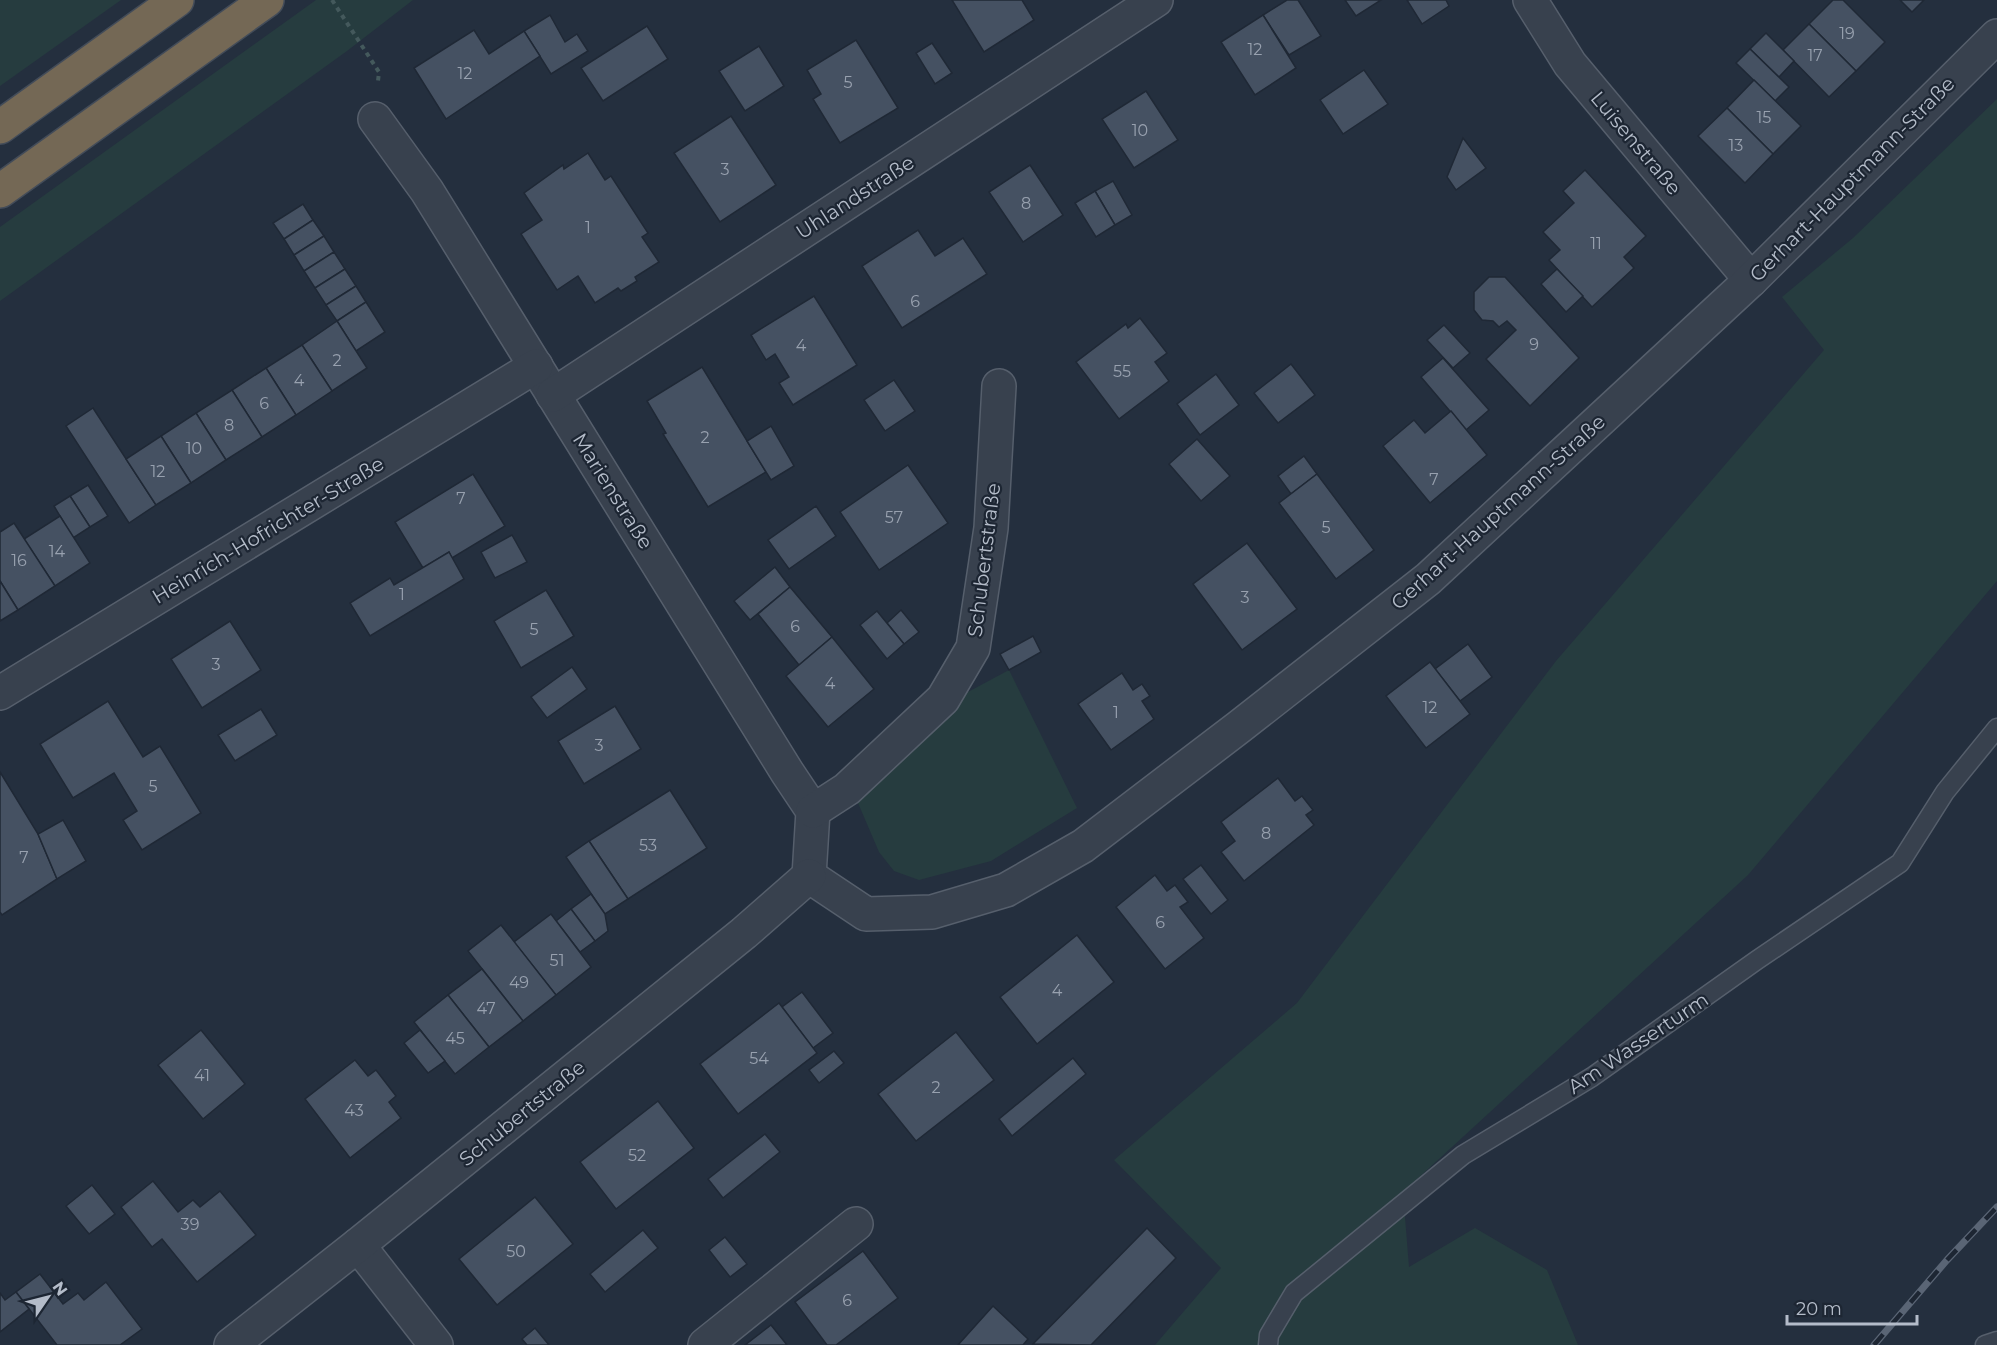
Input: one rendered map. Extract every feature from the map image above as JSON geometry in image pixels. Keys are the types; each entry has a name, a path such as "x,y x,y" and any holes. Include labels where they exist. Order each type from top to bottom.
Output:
{"highway":[{"path":"0,127 177,0"},
{"path":"0,191 267,0"}],"street":[{"name":"Uhlandstraße","path":"553,395 1156,0"},
{"name":"Luisenstraße","path":"1530,0 1570,64 1751,280"},
{"name":"Gerhart-Hauptmann-Straße","path":"809,876 866,914 932,912 1006,890 1083,846 1428,579 1751,280 1997,36"},
{"name":"Marienstraße","path":"375,119 427,191 813,811"},
{"name":"Heinrich-Hofrichter-Straße","path":"0,693 536,366"},
{"name":"Schubertstraße","path":"813,811 847,789 943,699 973,648 991,528 999,386"},
{"path":"809,876 813,811"},
{"name":"Schubertstraße","path":"231,1345 744,933 809,876"},
{"path":"705,1345 856,1224"},
{"path":"358,1245 436,1345"}],"lane":[{"name":"Am Wasserturm","path":"1268,1345 1269,1335 1294,1293 1463,1155 1592,1077 1757,960 1900,864 1945,792 1997,728"},
{"path":"1985,1345 1997,1341"}],"path":[{"path":"332,0 360,42"}],"green space":[{"path":"0,0 121,0 0,86"},
{"path":"316,0 413,0 347,51 0,301 0,227"},
{"path":"1997,99 1997,581 1748,875 1403,1192 1409,1267 1475,1228 1547,1270 1578,1345 1155,1345 1221,1268 1114,1160 1297,1003 1556,661 1824,350 1782,297 1853,238"},
{"path":"1009,670 1077,808 991,861 919,880 894,871 879,852 858,803 943,720 968,692"}],"building":[{"path":"952,0 1022,0 1034,20 984,52"},
{"path":"1287,0 1298,0 1321,36 1289,55 1263,15"},
{"path":"1345,0 1381,0 1356,16"},
{"path":"1407,0 1446,0 1449,6 1422,24"},
{"path":"1833,0 1843,0 1885,42 1856,71 1809,24"},
{"path":"1900,0 1924,0 1912,12"},
{"path":"550,15 565,42 577,34 588,51 551,74 524,31"},
{"path":"1263,15 1296,68 1255,95 1221,42"},
{"path":"1809,24 1856,71 1829,97 1783,50"},
{"path":"647,26 668,59 603,101 581,68"},
{"path":"474,30 489,54 524,31 540,56 446,119 414,68"},
{"path":"1766,33 1794,61 1779,77 1750,49"},
{"path":"856,40 898,108 840,143 813,99 821,94 807,70"},
{"path":"932,43 952,73 935,84 916,53"},
{"path":"759,46 784,86 745,111 719,71"},
{"path":"1750,49 1789,87 1775,101 1736,63"},
{"path":"1364,70 1388,104 1343,134 1320,100"},
{"path":"1754,80 1801,126 1773,154 1727,108"},
{"path":"1146,91 1178,140 1134,168 1102,119"},
{"path":"1727,108 1773,154 1745,183 1698,136"},
{"path":"731,116 776,185 720,222 674,153"},
{"path":"1463,138 1486,168 1456,190 1447,177"},
{"path":"588,153 605,180 611,176 648,233 642,237 659,262 635,277 637,281 621,291 618,288 595,303 578,276 557,290 521,234 542,220 524,193 563,165 564,169"},
{"path":"1030,165 1063,215 1023,242 989,192"},
{"path":"1585,170 1646,236 1624,257 1634,268 1592,307 1549,260 1560,250 1543,232 1574,203 1563,191"},
{"path":"1113,181 1132,215 1115,225 1095,191"},
{"path":"1095,191 1115,225 1096,237 1075,203"},
{"path":"303,204 313,220 284,239 273,223"},
{"path":"313,220 324,236 294,255 284,239"},
{"path":"918,230 935,256 963,238 987,274 902,328 862,266"},
{"path":"324,236 334,252 304,271 294,255"},
{"path":"334,252 345,269 315,288 304,271"},
{"path":"345,269 356,286 326,305 315,288"},
{"path":"1557,269 1583,296 1566,312 1541,284"},
{"path":"1489,277 1505,277 1579,358 1530,406 1486,359 1516,330 1507,321 1499,327 1493,321 1482,320 1474,310 1474,292"},
{"path":"356,286 366,302 337,321 326,305"},
{"path":"814,296 857,365 793,405 779,383 789,377 775,354 766,360 751,335"},
{"path":"366,302 385,332 356,351 337,321"},
{"path":"1140,318 1167,353 1155,362 1169,381 1119,419 1076,362 1126,324 1128,328"},
{"path":"337,321 367,368 332,391 302,345"},
{"path":"1444,325 1470,353 1453,368 1427,340"},
{"path":"302,345 332,391 296,415 266,368"},
{"path":"1443,358 1489,410 1466,430 1421,377"},
{"path":"1291,364 1315,395 1278,423 1254,393"},
{"path":"702,367 766,472 708,507 663,434 666,433 647,401"},
{"path":"266,368 296,415 262,437 232,390"},
{"path":"1216,374 1239,405 1200,435 1177,404"},
{"path":"894,380 915,411 885,431 864,400"},
{"path":"232,390 262,437 226,460 196,413"},
{"path":"93,408 156,505 129,523 66,426"},
{"path":"1451,411 1487,455 1430,503 1383,446 1414,420 1425,433"},
{"path":"196,413 226,460 191,483 161,436"},
{"path":"771,426 794,466 771,480 747,441"},
{"path":"161,436 191,483 156,505 126,459"},
{"path":"1197,439 1230,476 1201,501 1169,464"},
{"path":"1304,456 1317,474 1291,494 1278,476"},
{"path":"908,465 948,523 879,570 840,512"},
{"path":"473,474 505,526 452,558 449,552 423,568 395,522"},
{"path":"1317,474 1374,550 1336,579 1279,503"},
{"path":"88,485 108,516 90,527 70,496"},
{"path":"70,496 90,527 73,538 54,506"},
{"path":"816,506 836,536 789,569 768,540"},
{"path":"60,516 90,563 55,586 24,539"},
{"path":"14,523 55,586 18,610 0,581 0,532"},
{"path":"512,535 527,562 495,578 481,552"},
{"path":"1247,543 1297,609 1242,650 1193,584"},
{"path":"449,552 464,579 370,636 350,603 390,578 394,585"},
{"path":"775,567 790,587 750,620 734,601"},
{"path":"0,581 18,610 0,621"},
{"path":"790,587 832,637 799,665 758,614"},
{"path":"546,590 574,636 521,668 494,621"},
{"path":"901,610 919,632 904,644 887,623"},
{"path":"877,611 904,644 887,659 860,625"},
{"path":"230,621 261,670 202,708 171,659"},
{"path":"1033,636 1041,652 1009,670 1000,654"},
{"path":"832,637 874,689 828,727 786,676"},
{"path":"1468,644 1492,677 1460,701 1435,669"},
{"path":"1430,662 1470,714 1426,748 1386,696"},
{"path":"572,667 587,689 547,718 531,697"},
{"path":"1122,673 1133,690 1142,684 1150,696 1142,701 1154,719 1111,750 1078,704"},
{"path":"108,701 143,757 160,746 201,813 142,850 123,820 137,811 114,773 73,798 40,744"},
{"path":"615,706 641,749 584,784 558,741"},
{"path":"261,709 277,735 235,761 218,735"},
{"path":"0,772 38,834 57,879 2,915 0,912"},
{"path":"1278,778 1295,801 1302,796 1313,810 1306,815 1314,825 1244,881 1221,852 1235,841 1221,822"},
{"path":"670,790 707,848 628,899 589,841"},
{"path":"63,820 86,861 57,879 38,834"},
{"path":"589,841 628,899 605,914 566,857"},
{"path":"1201,865 1228,900 1211,914 1183,879"},
{"path":"1155,875 1167,891 1175,885 1188,902 1180,907 1204,938 1165,969 1116,907"},
{"path":"591,894 605,914 608,931 595,941 571,909"},
{"path":"571,909 595,941 580,952 556,921"},
{"path":"551,914 591,967 556,995 514,942"},
{"path":"501,925 556,995 523,1021 468,951"},
{"path":"1077,935 1114,982 1037,1044 1000,997"},
{"path":"482,969 523,1021 489,1047 448,995"},
{"path":"802,992 833,1033 813,1048 782,1007"},
{"path":"448,995 489,1047 455,1074 414,1022"},
{"path":"779,1003 817,1053 738,1114 700,1064"},
{"path":"201,1030 245,1084 203,1119 158,1065"},
{"path":"420,1030 445,1061 428,1073 404,1043"},
{"path":"956,1032 994,1080 916,1141 878,1094"},
{"path":"834,1051 844,1063 819,1083 809,1070"},
{"path":"1073,1058 1086,1074 1012,1136 999,1119"},
{"path":"355,1060 368,1076 376,1070 396,1096 389,1102 401,1118 350,1158 305,1099"},
{"path":"658,1101 694,1148 616,1209 580,1162"},
{"path":"765,1134 780,1152 723,1198 708,1179"},
{"path":"153,1181 178,1212 193,1200 200,1207 220,1191 256,1235 197,1282 162,1239 152,1247 121,1207"},
{"path":"92,1185 115,1214 89,1234 66,1206"},
{"path":"535,1197 573,1244 497,1305 459,1259"},
{"path":"1147,1228 1176,1258 1091,1345 1033,1344"},
{"path":"643,1230 658,1248 605,1292 590,1274"},
{"path":"725,1237 747,1264 730,1277 709,1250"},
{"path":"863,1251 898,1298 836,1345 827,1345 795,1302"},
{"path":"40,1274 63,1304 78,1293 84,1300 106,1282 142,1329 120,1345 57,1345 16,1292"},
{"path":"16,1292 29,1309 0,1332 0,1293 5,1300"},
{"path":"993,1306 1028,1339 1023,1345 958,1345"},
{"path":"771,1325 787,1345 745,1345"},
{"path":"535,1328 549,1345 527,1345 522,1339"}],"railway":[{"path":"1874,1345 1947,1260 1997,1207"}]}
